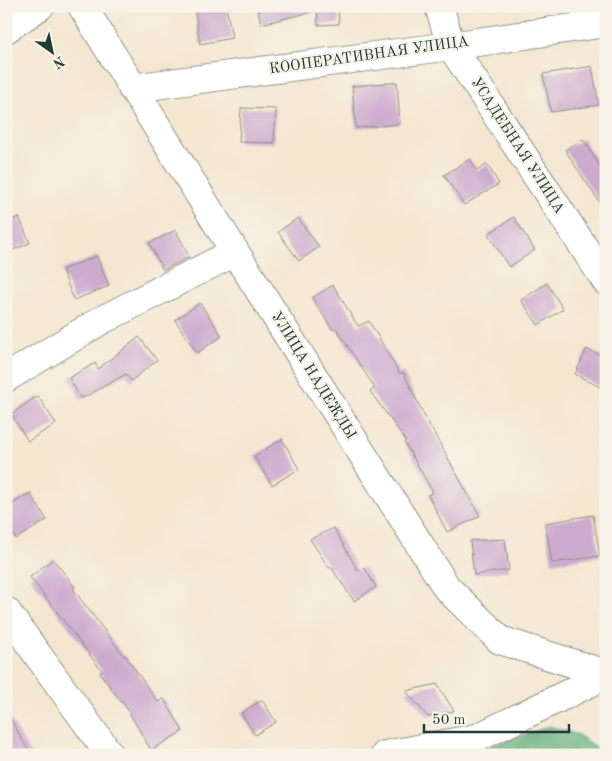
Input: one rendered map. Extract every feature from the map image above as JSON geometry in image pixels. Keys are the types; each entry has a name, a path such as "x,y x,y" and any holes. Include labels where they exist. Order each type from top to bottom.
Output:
{"street":[{"path":"6,29 40,6"},
{"name":"УЛИЦА НАДЕЖДЫ","path":"82,6 447,588 500,640 606,674"},
{"name":"УСАДЕБНАЯ УЛИЦА","path":"438,6 452,46 606,281"},
{"name":"КООПЕРАТИВНАЯ УЛИЦА","path":"132,88 452,46 606,23"},
{"path":"6,378 100,321 235,252"},
{"path":"6,611 110,755"},
{"path":"385,755 477,738 606,674"}],"green space":[{"path":"550,726 579,735 606,755 457,755 479,750"}],"building":[{"path":"194,6 226,6 232,38 200,44"},
{"path":"257,6 311,6 312,12 261,24"},
{"path":"317,6 338,6 339,24 318,25"},
{"path":"592,66 599,105 551,112 543,74"},
{"path":"397,82 400,124 356,128 352,86"},
{"path":"241,108 276,109 274,143 239,142"},
{"path":"583,139 606,176 606,212 565,150"},
{"path":"470,159 477,171 487,164 499,184 464,205 444,175"},
{"path":"19,217 30,243 6,253 6,222"},
{"path":"514,217 535,250 509,267 488,234"},
{"path":"298,218 319,247 299,261 278,232"},
{"path":"176,230 189,257 163,270 149,243"},
{"path":"97,256 109,286 74,300 62,270"},
{"path":"547,283 563,309 538,325 521,300"},
{"path":"333,285 358,326 369,321 400,374 403,372 424,415 480,516 447,532 428,495 433,492 404,442 406,441 370,391 375,388 336,328 333,330 312,298"},
{"path":"200,303 222,336 197,353 175,320"},
{"path":"139,337 157,360 131,381 126,374 81,399 69,378 95,363 98,369"},
{"path":"587,349 606,358 606,390 575,374"},
{"path":"38,396 56,424 28,441 11,414"},
{"path":"282,439 299,469 272,485 254,456"},
{"path":"30,493 47,520 16,539 6,524 6,508"},
{"path":"593,515 600,556 552,563 545,523"},
{"path":"334,528 358,571 364,567 376,587 354,601 310,539"},
{"path":"505,539 509,570 474,575 470,541"},
{"path":"53,559 75,587 73,589 125,655 158,702 164,699 183,731 151,750 123,702 100,673 102,671 30,577"},
{"path":"437,684 454,711 428,717 406,691"},
{"path":"262,700 276,722 255,735 241,713"},
{"path":"6,711 31,755 6,755"}]}
